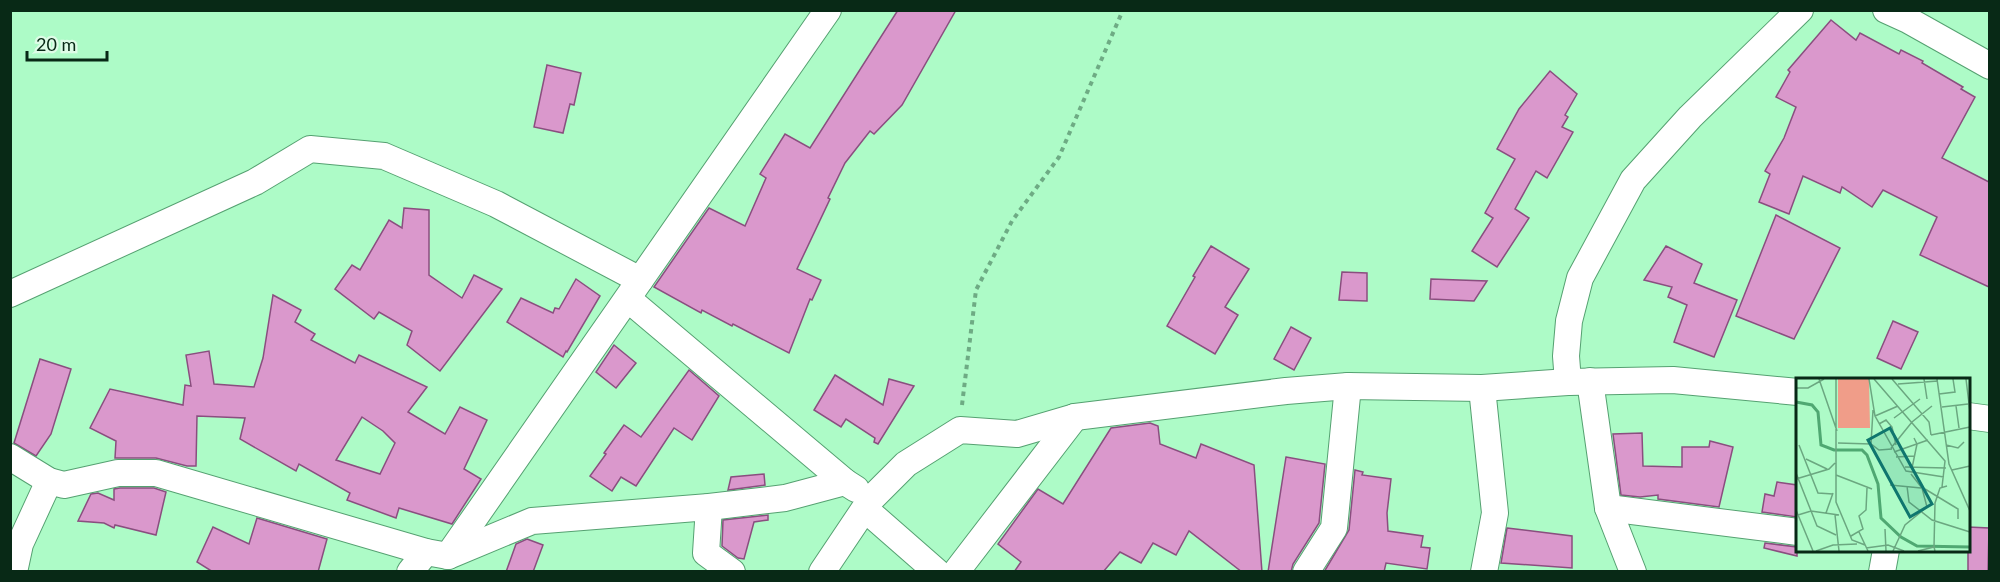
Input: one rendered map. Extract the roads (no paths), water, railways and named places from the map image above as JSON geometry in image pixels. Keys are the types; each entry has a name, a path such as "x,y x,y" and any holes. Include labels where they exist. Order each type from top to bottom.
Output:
{"street":[{"path":"437,554 634,290 828,10"},
{"path":"1633,572 1608,508 1579,382 1566,356 1569,321 1580,279 1633,180 1690,117 1800,10"},
{"path":"1903,14 1989,66"},
{"path":"10,294 255,182 310,148 384,156 496,204 634,290 845,482 937,572"},
{"path":"822,572 868,504 906,464 960,430 1017,434 1076,417 1286,391 1348,386 1482,388 1579,382 1673,380 1796,392"},
{"path":"1306,572 1334,528 1348,386"},
{"path":"1482,388 1495,513 1484,572"},
{"path":"1970,416 1989,419"},
{"path":"956,572 1076,417"},
{"path":"10,457 49,481 64,485 118,472 156,472 437,554"},
{"path":"14,572 20,544 49,481"},
{"path":"410,572 437,554 532,521 710,507 785,498 845,482"},
{"path":"710,507 706,553 732,572"},
{"path":"1608,508 1796,532"}]}
